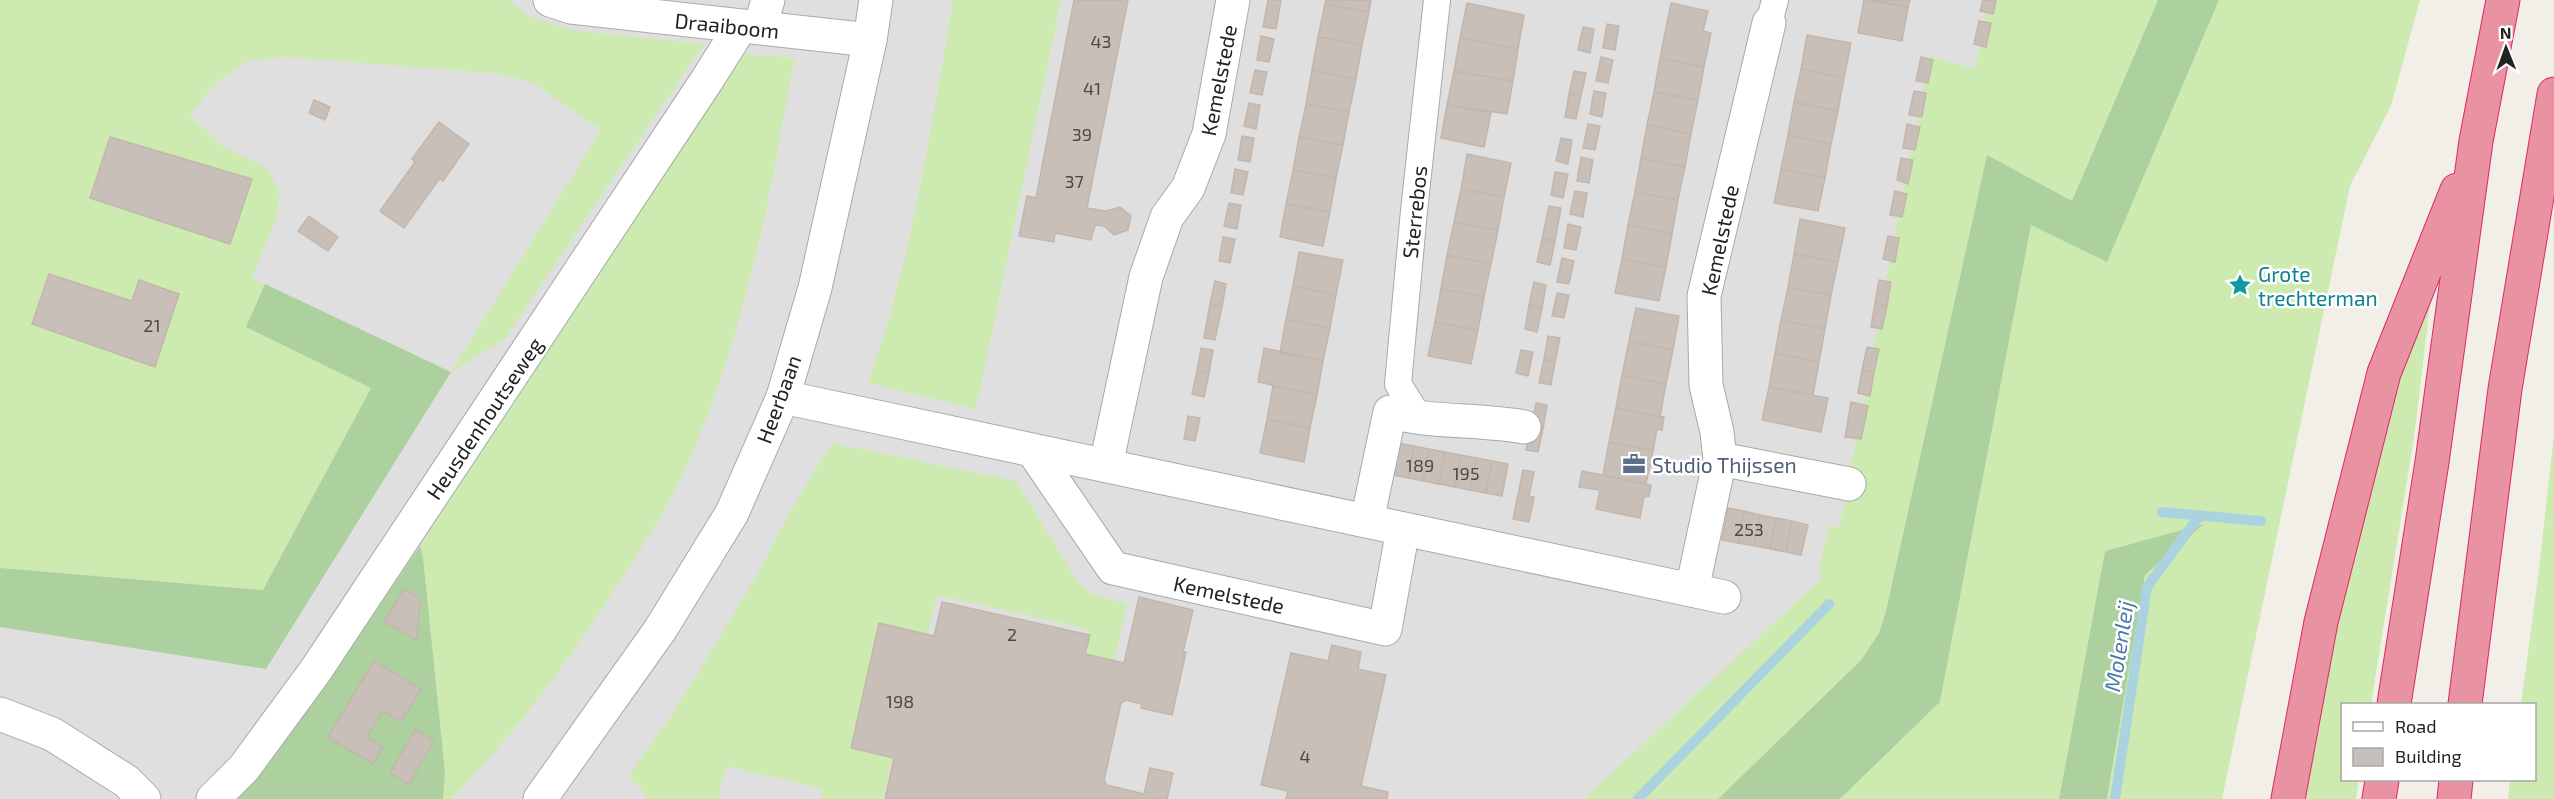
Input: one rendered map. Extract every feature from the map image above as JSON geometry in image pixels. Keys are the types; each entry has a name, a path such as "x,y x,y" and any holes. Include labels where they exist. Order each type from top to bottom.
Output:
{"highway":[{"path":"2394,703 2432,462 2476,141 2504,0"},
{"path":"2465,703 2505,388 2554,94"},
{"path":"2288,799 2321,622 2384,373 2476,141"},
{"path":"2379,799 2382,781"},
{"path":"2454,799 2456,781"}],"street":[{"name":"Draaiboom","path":"550,0 571,7 756,18 870,40"},
{"name":"Heerbaan","path":"540,799 571,752 660,630 732,513 783,397 815,288 870,40 876,0"},
{"name":"Kemelstede","path":"1106,465 1146,277 1167,217 1188,188 1209,134 1233,0"},
{"name":"Sterrebos","path":"1420,419 1398,384 1437,0"},
{"name":"Kemelstede","path":"1692,590 1720,459 1718,432 1706,385 1704,296 1772,11"},
{"name":"Heusdenhoutseweg","path":"213,799 244,768 316,670 707,80 756,18"},
{"path":"783,397 1724,597"},
{"path":"1367,521 1390,412 1420,419 1504,424 1524,428"},
{"name":"Kemelstede","path":"1033,451 1113,568 1385,628 1403,529"},
{"path":"1720,459 1849,484"},
{"path":"0,714 52,734 126,781 144,799"},
{"name":"Heerbaan","path":"513,799 571,752"}],"shaded area":[{"path":"0,0 2354,0 1886,611 1653,799 0,799"}],"green space":[{"path":"0,0 509,0 526,15 571,30 704,44 504,340 451,372 601,130 536,85 502,74 287,57 250,60 218,81 189,115 223,146 266,168 280,191 276,219 252,278 265,284 247,327 371,388 263,590 0,568"},
{"path":"953,0 1061,0 976,409 868,383 897,289 919,193"},
{"path":"1989,0 2158,0 2072,201 1987,155 1886,611 1879,633 1861,660 1718,799 1584,799 1821,579 1820,569 1828,525 1839,528 1930,56 1975,69"},
{"path":"2158,0 2219,0 2107,262 2031,225 1940,702 1840,799 1718,799 1861,660 1879,633 1886,611 1987,155 2072,201"},
{"path":"2219,0 2420,0 2391,106 2350,186 2222,799 2107,799 2145,575 2203,525 2105,551 2059,799 1840,799 1940,702 2031,224 2107,261"},
{"path":"745,54 795,58 751,275 726,362 695,447 676,488 652,530 561,669 475,774 451,799 443,799 445,772 420,546 556,335"},
{"path":"265,284 451,372 266,669 0,627 0,568 263,590 371,388 246,327"},
{"path":"2432,288 2414,438 2371,703 2341,703 2341,781 2359,781 2356,799 2293,799 2389,384"},
{"path":"2554,434 2554,799 2508,799 2510,781 2536,781 2536,703 2521,703"},
{"path":"832,443 1016,481 1078,582 1095,596 1127,603 1114,662 1083,655 1088,629 937,595 893,753 883,799 821,799 823,789 726,766 718,799 648,799 629,775 669,719 704,663 759,571 793,506"},
{"path":"2204,524 2145,575 2107,799 2059,799 2105,551"},
{"path":"420,546 445,772 443,799 228,799 319,691"}],"building":[{"path":"1074,0 1128,0 1087,208 1106,211 1120,207 1131,216 1128,230 1114,235 1104,226 1095,225 1091,240 1055,233 1054,242 1019,236 1027,196 1036,198"},
{"path":"1268,0 1281,0 1276,29 1263,27"},
{"path":"1326,0 1371,0 1369,12 1325,4"},
{"path":"1864,0 1908,7 1902,41 1858,33"},
{"path":"1873,0 1910,0 1908,7"},
{"path":"1983,0 1996,0 1993,14 1980,11"},
{"path":"1467,3 1524,15 1518,49 1460,38"},
{"path":"1671,3 1708,11 1703,31 1711,33 1704,67 1660,58"},
{"path":"1325,4 1369,12 1362,45 1318,37"},
{"path":"1979,21 1991,23 1986,47 1974,44"},
{"path":"1607,24 1619,26 1615,50 1603,48"},
{"path":"1583,27 1594,29 1590,53 1578,50"},
{"path":"1807,35 1851,43 1844,78 1801,69"},
{"path":"1261,36 1274,39 1269,62 1257,60"},
{"path":"1318,37 1362,45 1356,79 1312,70"},
{"path":"1460,38 1518,49 1513,81 1454,71"},
{"path":"1601,57 1613,60 1608,83 1596,81"},
{"path":"1921,57 1933,60 1928,83 1916,81"},
{"path":"1660,58 1704,67 1698,100 1654,92"},
{"path":"1801,69 1844,78 1838,111 1794,102"},
{"path":"1255,70 1267,72 1262,95 1250,93"},
{"path":"1312,70 1356,79 1349,112 1306,104"},
{"path":"1454,71 1513,81 1507,114 1447,105"},
{"path":"1574,71 1586,73 1581,96 1569,94"},
{"path":"1594,91 1606,93 1602,117 1590,114"},
{"path":"1914,91 1926,93 1922,117 1909,115"},
{"path":"1654,92 1698,100 1691,134 1647,125"},
{"path":"1569,94 1581,96 1576,119 1565,117"},
{"path":"314,100 330,107 325,120 309,113"},
{"path":"1794,102 1838,111 1831,144 1788,135"},
{"path":"1249,103 1260,105 1256,129 1244,126"},
{"path":"1306,104 1349,112 1343,145 1299,137"},
{"path":"1447,105 1491,113 1484,147 1441,138"},
{"path":"439,122 469,144 443,181 440,178 404,228 380,211 415,162 412,159"},
{"path":"1588,124 1600,126 1595,150 1583,148"},
{"path":"1907,124 1920,127 1915,150 1903,148"},
{"path":"1647,125 1691,134 1685,167 1641,158"},
{"path":"1788,135 1831,144 1825,178 1781,169"},
{"path":"1242,136 1254,138 1250,162 1238,160"},
{"path":"110,137 252,179 230,244 90,198"},
{"path":"1299,137 1343,145 1336,178 1293,170"},
{"path":"1561,138 1572,140 1568,164 1556,161"},
{"path":"1467,154 1511,163 1504,197 1461,189"},
{"path":"1581,157 1593,160 1589,183 1577,181"},
{"path":"1641,158 1685,167 1678,200 1635,192"},
{"path":"1901,158 1913,160 1908,184 1897,180"},
{"path":"1235,169 1248,172 1243,195 1231,193"},
{"path":"1781,169 1825,178 1818,211 1774,203"},
{"path":"1293,170 1336,178 1330,212 1286,204"},
{"path":"1555,172 1568,174 1563,198 1551,195"},
{"path":"1461,189 1504,197 1498,230 1454,222"},
{"path":"1575,191 1587,193 1583,217 1570,214"},
{"path":"1895,191 1907,194 1902,217 1890,215"},
{"path":"1635,192 1678,200 1672,234 1628,225"},
{"path":"1229,203 1241,205 1237,229 1224,226"},
{"path":"1286,204 1330,212 1323,246 1280,237"},
{"path":"1549,206 1561,208 1555,241 1542,239"},
{"path":"309,216 338,237 328,251 298,231"},
{"path":"1800,219 1845,228 1838,262 1794,254"},
{"path":"1454,222 1498,230 1491,264 1447,255"},
{"path":"1568,224 1581,227 1576,250 1564,248"},
{"path":"1628,225 1672,234 1666,267 1622,259"},
{"path":"1888,236 1899,238 1895,262 1883,259"},
{"path":"1223,237 1235,239 1230,263 1219,261"},
{"path":"1542,239 1555,241 1550,265 1537,262"},
{"path":"1299,252 1343,260 1336,295 1293,286"},
{"path":"1794,254 1838,262 1831,295 1788,287"},
{"path":"1447,255 1491,264 1484,297 1441,289"},
{"path":"1562,258 1574,261 1569,284 1557,282"},
{"path":"1622,259 1666,267 1659,301 1615,293"},
{"path":"49,274 132,301 139,280 179,294 155,367 32,324"},
{"path":"1879,280 1891,282 1887,306 1875,303"},
{"path":"1215,281 1226,284 1222,307 1210,304"},
{"path":"1534,282 1546,285 1542,308 1529,305"},
{"path":"1293,286 1336,295 1330,328 1286,319"},
{"path":"1788,287 1831,295 1825,329 1781,320"},
{"path":"1441,289 1484,297 1478,330 1435,322"},
{"path":"1557,293 1569,295 1564,318 1552,316"},
{"path":"1875,303 1887,306 1882,329 1871,327"},
{"path":"1210,304 1222,307 1215,340 1204,338"},
{"path":"1529,305 1542,308 1537,332 1525,329"},
{"path":"1636,308 1679,316 1673,350 1629,341"},
{"path":"1286,319 1330,328 1323,361 1280,353"},
{"path":"1781,320 1825,329 1819,362 1775,353"},
{"path":"1435,322 1478,330 1471,364 1428,356"},
{"path":"1548,336 1560,338 1555,362 1544,359"},
{"path":"1629,341 1673,350 1666,384 1622,375"},
{"path":"1867,347 1879,349 1874,372 1862,370"},
{"path":"1201,348 1213,350 1209,373 1197,371"},
{"path":"1264,348 1323,361 1317,395 1258,382"},
{"path":"1521,350 1533,352 1528,376 1516,373"},
{"path":"1775,353 1819,362 1813,395 1769,387"},
{"path":"1544,359 1555,362 1551,385 1539,383"},
{"path":"1862,370 1874,372 1870,396 1858,393"},
{"path":"1197,371 1209,373 1204,397 1192,394"},
{"path":"1622,375 1666,384 1660,417 1616,408"},
{"path":"1273,386 1317,395 1310,428 1267,419"},
{"path":"1769,387 1828,398 1821,432 1762,420"},
{"path":"1851,402 1868,406 1861,439 1845,437"},
{"path":"1536,403 1547,405 1543,429 1531,426"},
{"path":"1616,408 1664,417 1662,430 1657,429 1653,451 1609,442"},
{"path":"1188,416 1200,418 1195,441 1184,439"},
{"path":"1267,419 1310,428 1304,462 1260,453"},
{"path":"1531,426 1543,429 1538,452 1526,450"},
{"path":"1609,442 1653,451 1646,484 1603,475"},
{"path":"1398,443 1414,446 1408,478 1392,475"},
{"path":"1414,446 1429,449 1423,481 1408,478"},
{"path":"1429,449 1445,452 1439,484 1423,481"},
{"path":"1445,452 1461,455 1455,487 1439,484"},
{"path":"1461,455 1477,458 1470,490 1455,487"},
{"path":"1477,458 1492,461 1486,493 1470,490"},
{"path":"1492,461 1508,464 1502,496 1486,493"},
{"path":"1523,470 1534,472 1529,496 1534,497 1529,522 1513,519"},
{"path":"1582,471 1651,485 1649,496 1644,497 1640,518 1596,509 1600,490 1579,487"},
{"path":"1728,508 1744,511 1738,543 1722,540"},
{"path":"1744,511 1760,515 1754,546 1738,543"},
{"path":"1760,515 1776,518 1770,549 1754,546"},
{"path":"1776,518 1792,521 1786,552 1770,549"},
{"path":"1792,521 1808,525 1801,555 1786,552"},
{"path":"404,589 420,598 417,640 384,622"},
{"path":"1139,597 1193,610 1183,652 1186,652 1172,715 1141,708 1142,704 1126,700 1121,703 1104,781 1107,785 1144,794 1150,768 1173,773 1167,799 885,799 894,758 851,748 879,623 934,636 942,602 1090,635 1085,654 1124,663"},
{"path":"1332,645 1361,652 1358,669 1386,675 1361,786 1388,792 1387,799 1286,799 1288,791 1261,785 1291,653 1328,661"},
{"path":"374,661 421,689 401,722 383,711 367,737 383,747 373,764 328,737"},
{"path":"415,730 434,740 409,784 390,773"}],"waterway":[{"name":"Molenleij","path":"2162,512 2261,521"},
{"name":"Molenleij","path":"2115,799 2147,587 2200,515"},
{"name":"Molenleij","path":"1638,799 1829,604"}],"place":[{"name":"Grote trechterman","path":"2240,285"},
{"name":"Studio Thijssen","path":"1634,464"}]}
